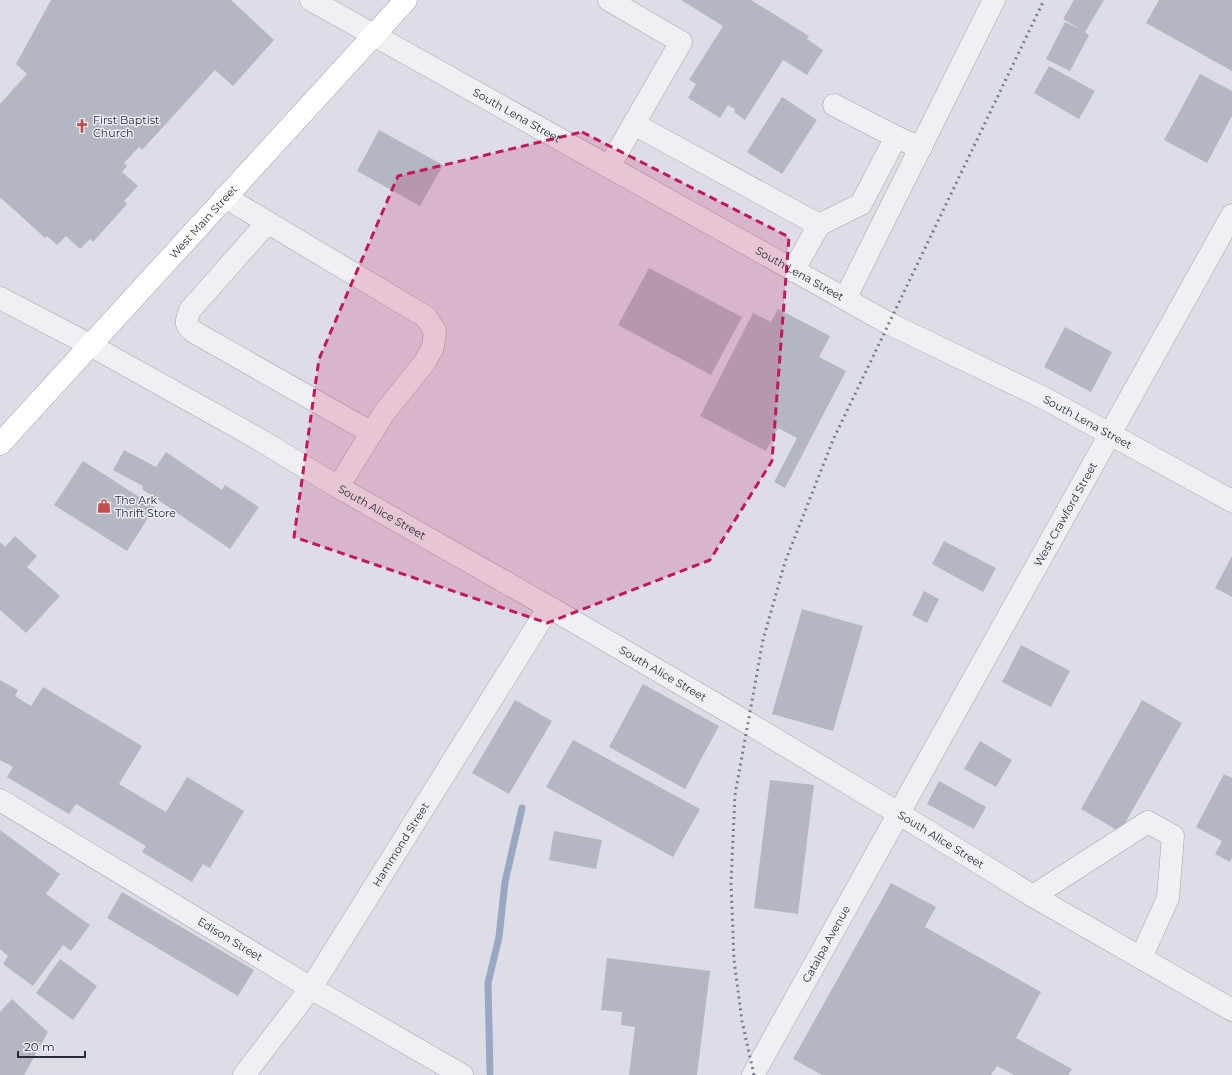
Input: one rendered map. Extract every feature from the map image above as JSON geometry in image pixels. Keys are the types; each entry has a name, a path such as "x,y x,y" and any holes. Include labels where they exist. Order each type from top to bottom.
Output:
{"main road":[{"name":"West Main Street","path":"0,444 373,34 406,0"}],"street":[{"name":"South Lena Street","path":"311,0 888,323 1044,398 1232,500"},
{"path":"609,0 681,42 609,167"},
{"path":"844,299 994,0"},
{"path":"834,105 896,137 921,148"},
{"path":"634,124 819,225"},
{"path":"793,271 819,225 861,204 896,137"},
{"path":"225,197 426,317 434,331 433,347 425,362 384,413 338,487"},
{"name":"West Crawford Street","path":"898,813 1232,215"},
{"path":"267,223 190,310 186,321 188,328 372,433"},
{"name":"South Alice Street","path":"0,298 90,344 256,437 338,487 549,607 748,723 1033,896 1232,1010"},
{"name":"Hammond Street","path":"244,1075 311,988 549,607"},
{"name":"Edison Street","path":"0,800 311,988 462,1075"},
{"name":"Catalpa Avenue","path":"753,1075 898,813"},
{"path":"1033,896 1148,822 1173,836 1168,898 1141,958"}],"highlighted area":[{"path":"582,132 789,237 772,461 710,560 547,623 294,537 319,359 398,176"}],"building":[{"name":"First Baptist Church","path":"51,0 231,0 274,40 233,86 215,70 142,150 139,147 124,163 127,166 122,172 138,186 124,201 127,204 93,242 90,239 80,249 66,236 57,245 47,236 45,238 1,198 0,199 0,104 27,74 16,64"},
{"path":"681,0 751,0 809,36 807,39 823,50 807,75 783,60 745,120 734,112 735,109 728,105 720,118 688,98 696,84 689,80 723,26"},
{"path":"1074,0 1104,0 1085,32 1089,35 1070,71 1046,59 1065,22 1082,30 1063,19"},
{"path":"1159,0 1232,0 1232,71 1146,23"},
{"path":"1049,66 1095,91 1079,119 1034,93"},
{"path":"1200,74 1232,91 1232,116 1207,163 1164,140"},
{"path":"782,97 817,120 782,174 747,152"},
{"path":"379,130 443,165 420,206 357,171"},
{"path":"649,268 742,317 711,375 618,325"},
{"path":"778,309 830,336 819,357 846,371 785,488 774,482 797,438 778,428 766,451 700,416 753,313 771,322"},
{"path":"1065,327 1112,352 1091,392 1044,367"},
{"path":"124,450 156,467 166,452 222,490 225,485 259,507 230,549 142,489 143,486 113,470"},
{"name":"The Ark Thrift Store","path":"83,461 155,507 127,551 54,505"},
{"path":"15,536 37,556 27,567 60,596 26,633 0,610 0,542 5,547"},
{"path":"944,541 996,568 983,592 932,564"},
{"path":"1232,556 1232,597 1215,588"},
{"path":"924,591 939,599 927,623 912,615"},
{"path":"802,609 863,626 833,731 772,714"},
{"path":"1021,645 1070,671 1051,707 1002,682"},
{"path":"0,680 18,690 15,696 31,706 43,687 142,746 119,784 166,812 187,777 244,811 210,868 203,864 192,882 142,852 146,846 76,804 69,814 7,777 13,767 0,760"},
{"path":"643,684 719,726 685,789 609,747"},
{"path":"515,700 552,721 509,794 472,773"},
{"path":"1142,700 1182,723 1120,832 1081,809"},
{"path":"573,740 700,809 673,857 546,787"},
{"path":"980,741 1012,760 996,787 964,769"},
{"path":"1224,774 1232,778 1232,858 1230,862 1215,854 1222,841 1196,827"},
{"path":"770,780 814,785 798,914 754,908"},
{"path":"939,781 986,807 974,829 927,804"},
{"path":"0,830 60,874 46,894 90,925 71,951 63,945 33,986 3,964 8,956 0,949"},
{"path":"554,831 602,840 596,869 549,860"},
{"path":"891,883 936,907 925,927 1041,992 1016,1038 1072,1069 1068,1075 1014,1075 997,1066 991,1075 822,1075 793,1059"},
{"path":"122,892 254,970 238,996 107,918"},
{"path":"607,958 710,971 697,1075 629,1075 635,1027 621,1025 622,1012 601,1010"},
{"path":"60,959 97,986 73,1020 36,993"},
{"path":"12,999 48,1032 24,1075 0,1075 0,1012"}],"waterway":[{"path":"490,1073 488,983 499,937 505,882 522,808"}],"railway":[{"path":"754,1075 742,1021 734,960 731,883 735,795 763,640 785,562 833,440 1044,0"}],"place":[{"name":"First Baptist Church","path":"82,126"},
{"name":"The Ark Thrift Store","path":"104,506"}]}
